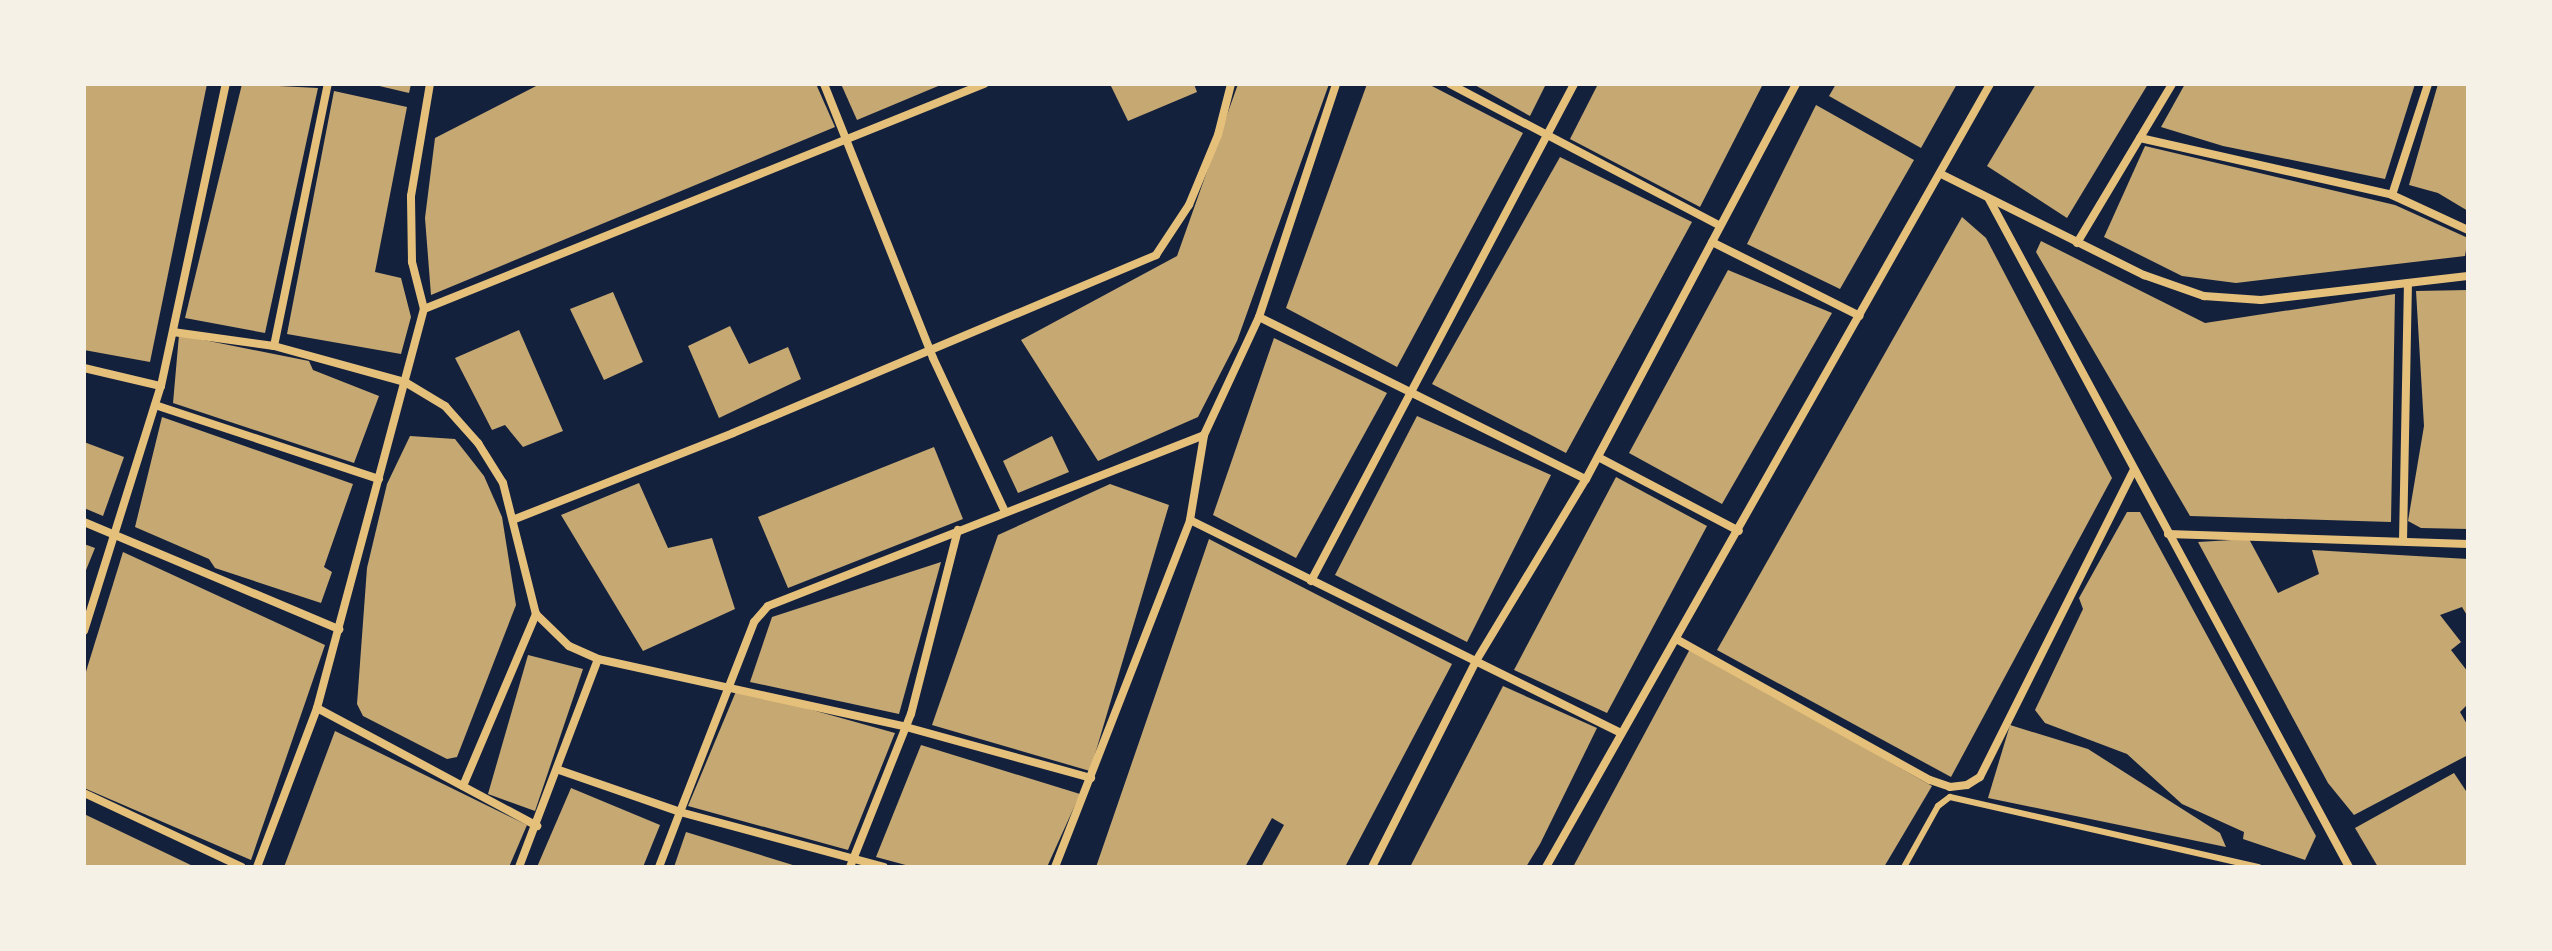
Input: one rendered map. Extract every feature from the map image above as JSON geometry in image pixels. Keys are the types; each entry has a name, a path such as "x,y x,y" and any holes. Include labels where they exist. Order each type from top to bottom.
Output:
{"street":[{"path":"84,631 161,386 226,84"},
{"path":"274,346 328,84"},
{"path":"257,867 317,708 424,309 412,262 411,196 430,84"},
{"path":"824,84 929,347 1005,512"},
{"path":"424,309 984,84"},
{"path":"515,519 733,433 929,347 1156,255 1189,205 1218,135 1231,84"},
{"path":"1055,867 1190,520 1204,435 1259,317 1336,84"},
{"path":"1450,84 1720,226"},
{"path":"1311,581 1574,84"},
{"path":"1372,867 1476,661 1586,479 1796,84"},
{"path":"1546,867 1621,733 1678,640 1990,84"},
{"path":"2077,243 2172,84"},
{"path":"2392,195 2428,84"},
{"path":"2140,138 2392,195 2468,230"},
{"path":"1941,174 2077,243 2204,296 2261,300 2468,276"},
{"path":"1989,199 2349,867"},
{"path":"1712,242 1860,316"},
{"path":"2403,541 2408,283"},
{"path":"1259,317 1586,479"},
{"path":"173,332 274,346 405,382 445,406 478,443 503,483 515,519 536,614 554,636 598,659 728,685 906,727 1091,778"},
{"path":"84,368 161,386"},
{"path":"155,405 379,479"},
{"path":"659,867 754,622 768,606 1204,435"},
{"path":"1598,457 1739,531"},
{"path":"1678,640 1930,780 1950,787 1967,785 1980,777 2134,470"},
{"path":"1190,520 1621,733"},
{"path":"84,522 339,629"},
{"path":"852,863 906,727 958,530"},
{"path":"2168,534 2468,544"},
{"path":"463,786 536,614"},
{"path":"519,867 559,770 598,659"},
{"path":"317,708 537,826"},
{"path":"559,770 680,812 852,863 884,867"},
{"path":"84,793 242,867"}],"lane":[{"path":"1904,867 1938,806 1950,797 2259,867"}],"building":[{"path":"84,84 207,84 150,362 84,350"},
{"path":"242,84 318,88 265,333 185,318"},
{"path":"371,84 411,84 409,93"},
{"path":"540,84 816,84 835,127 431,295 425,218 435,138"},
{"path":"841,84 943,84 857,120"},
{"path":"1110,84 1194,84 1197,92 1128,121"},
{"path":"1238,84 1329,84 1237,341 1198,417 1098,461 1021,340 1177,256"},
{"path":"1367,84 1428,84 1523,133 1397,367 1286,308"},
{"path":"1473,84 1546,84 1530,116"},
{"path":"1598,84 1763,84 1700,207 1570,139"},
{"path":"1836,84 1957,84 1921,148 1829,96"},
{"path":"2036,84 2148,84 2067,218 1987,166"},
{"path":"2185,84 2415,84 2385,179 2223,146 2161,127"},
{"path":"2438,84 2468,84 2468,211 2438,193 2409,185"},
{"path":"334,91 407,107 375,272 401,278 411,317 401,354 287,334"},
{"path":"1816,105 1914,160 1840,289 1747,244"},
{"path":"2145,146 2395,205 2468,238 2465,256 2236,283 2182,276 2104,237"},
{"path":"1560,157 1692,222 1566,453 1432,384"},
{"path":"1962,217 1986,238 2112,478 1951,777 1717,650"},
{"path":"2041,241 2205,323 2395,294 2391,522 2190,516 2036,252"},
{"path":"1728,270 1832,313 1722,504 1629,453"},
{"path":"2468,290 2468,529 2421,528 2408,521 2424,426 2416,291"},
{"path":"613,292 643,362 604,380 570,309"},
{"path":"730,326 749,364 788,347 801,379 719,418 688,346"},
{"path":"519,330 563,431 523,447 505,425 492,430 455,358"},
{"path":"179,335 309,361 313,370 379,396 354,463 173,403"},
{"path":"1274,338 1387,393 1296,558 1213,515"},
{"path":"1417,416 1551,475 1467,642 1335,575"},
{"path":"162,417 353,484 324,567 332,572 321,603 215,568 209,559 135,527"},
{"path":"410,436 455,439 484,476 502,517 516,605 457,757 447,759 363,716 357,704 367,568 387,484"},
{"path":"1052,436 1069,472 1018,493 1003,461"},
{"path":"84,442 124,457 103,516 84,508"},
{"path":"934,447 963,519 788,588 758,517"},
{"path":"1616,477 1707,526 1607,713 1514,670"},
{"path":"639,483 668,548 712,538 735,609 643,651 561,515"},
{"path":"1110,484 1169,505 1090,771 932,725 998,535"},
{"path":"2127,512 2140,512 2316,836 2305,860 2243,839 2244,832 2182,804 2127,754 2045,723 2035,710 2083,609 2079,598"},
{"path":"1209,539 1452,664 1345,867 1261,867 1284,825 1272,818 1245,867 1096,867"},
{"path":"2249,539 2278,593 2319,574 2312,550 2468,559 2468,617 2462,607 2440,615 2461,642 2451,650 2468,672 2468,704 2460,712 2468,726 2468,755 2354,815 2328,783 2198,542"},
{"path":"84,544 95,548 84,575"},
{"path":"123,552 325,645 251,860 84,788 84,678"},
{"path":"941,562 899,714 750,682 772,617"},
{"path":"1690,649 1932,786 1884,867 1573,867"},
{"path":"528,655 583,669 535,811 488,794"},
{"path":"1503,686 1597,728 1540,844 1526,867 1410,867"},
{"path":"737,689 895,733 848,850 688,806"},
{"path":"2010,725 2088,749 2220,833 2226,847 1988,798"},
{"path":"335,731 527,825 509,867 284,867"},
{"path":"921,745 1080,794 1047,867 913,867 876,857"},
{"path":"2454,773 2468,794 2468,867 2378,867 2355,828"},
{"path":"571,788 660,825 643,867 537,867"},
{"path":"84,814 195,867 84,867"},
{"path":"686,832 796,866 796,867 674,867"}]}
